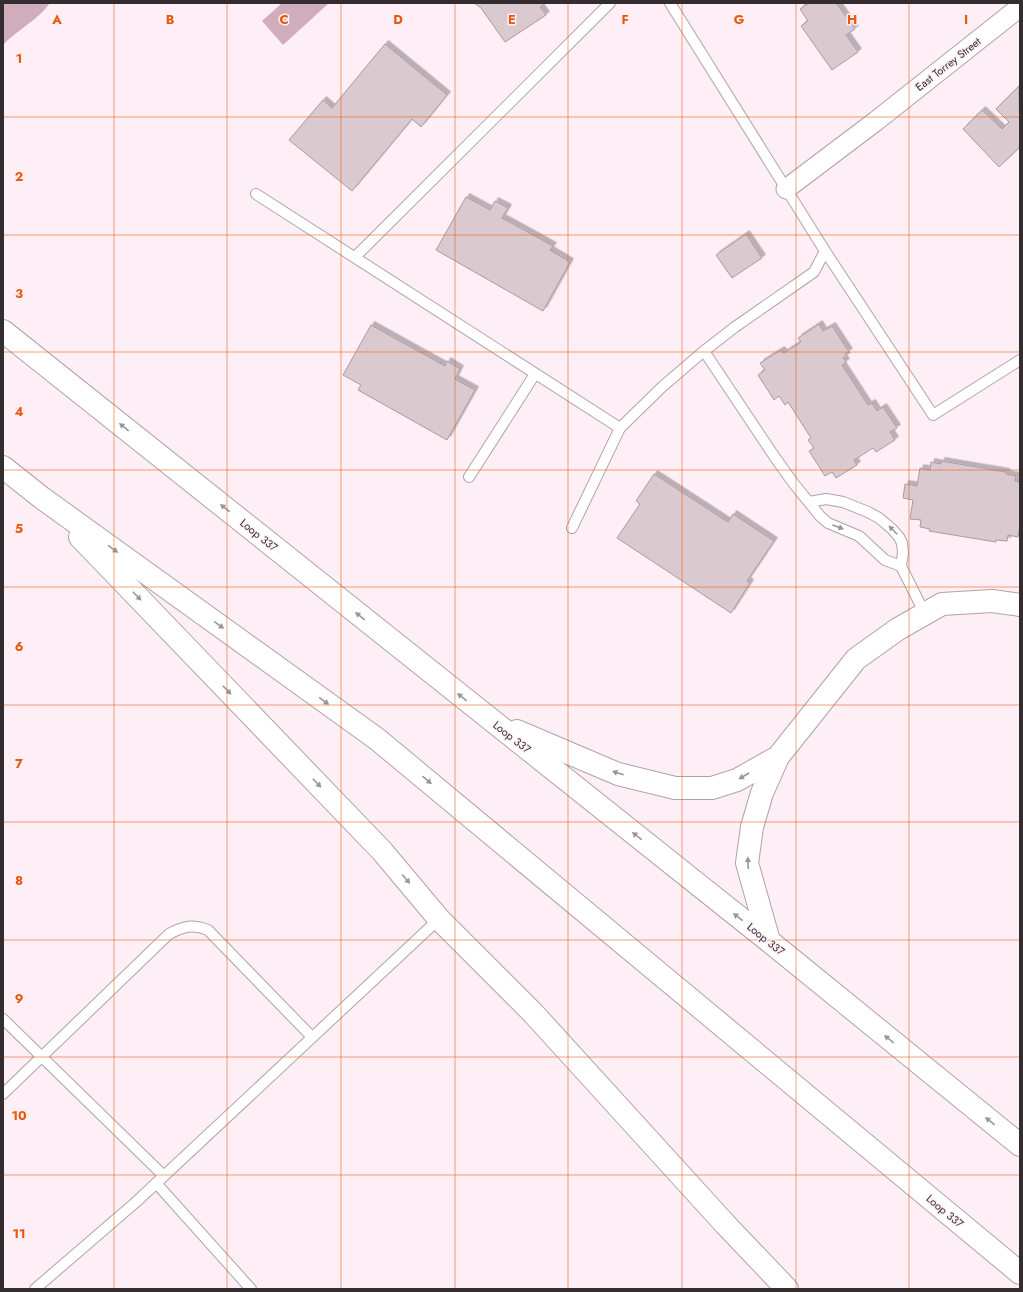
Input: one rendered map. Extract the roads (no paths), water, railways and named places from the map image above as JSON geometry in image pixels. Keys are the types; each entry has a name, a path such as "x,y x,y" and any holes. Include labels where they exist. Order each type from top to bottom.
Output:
{"main road":[{"name":"Loop 337","path":"3,331 769,941 1020,1145"},
{"name":"Loop 337","path":"3,468 42,498 377,739 1020,1273"},
{"path":"42,498 382,851 439,918 533,1013 726,1225 787,1289"},
{"path":"769,941 747,863 752,827 762,793 778,757 856,659 898,629 942,604 992,601 1020,605"},
{"path":"492,721 618,774 676,788 712,788 737,780 778,757"}],"street":[{"name":"East Torrey Street","path":"786,190 876,121 1020,6"}],"lane":[{"path":"355,257 610,3"},
{"path":"670,3 786,190 933,415 1020,360"},
{"path":"256,194 620,428"},
{"path":"572,528 620,428 662,386 704,351 735,327 814,272 825,251"},
{"path":"704,351 774,456 794,484 824,520 859,536 885,560 901,566"},
{"path":"469,477 535,374"},
{"path":"809,502 826,498 836,500 857,507 879,518 892,529 902,543 903,552 901,566 925,614"},
{"path":"35,1289 164,1176 439,918"},
{"path":"3,1094 169,934 178,929 190,926 198,926 208,930 312,1037"},
{"path":"3,1019 164,1176"},
{"path":"156,1183 251,1289"}]}
